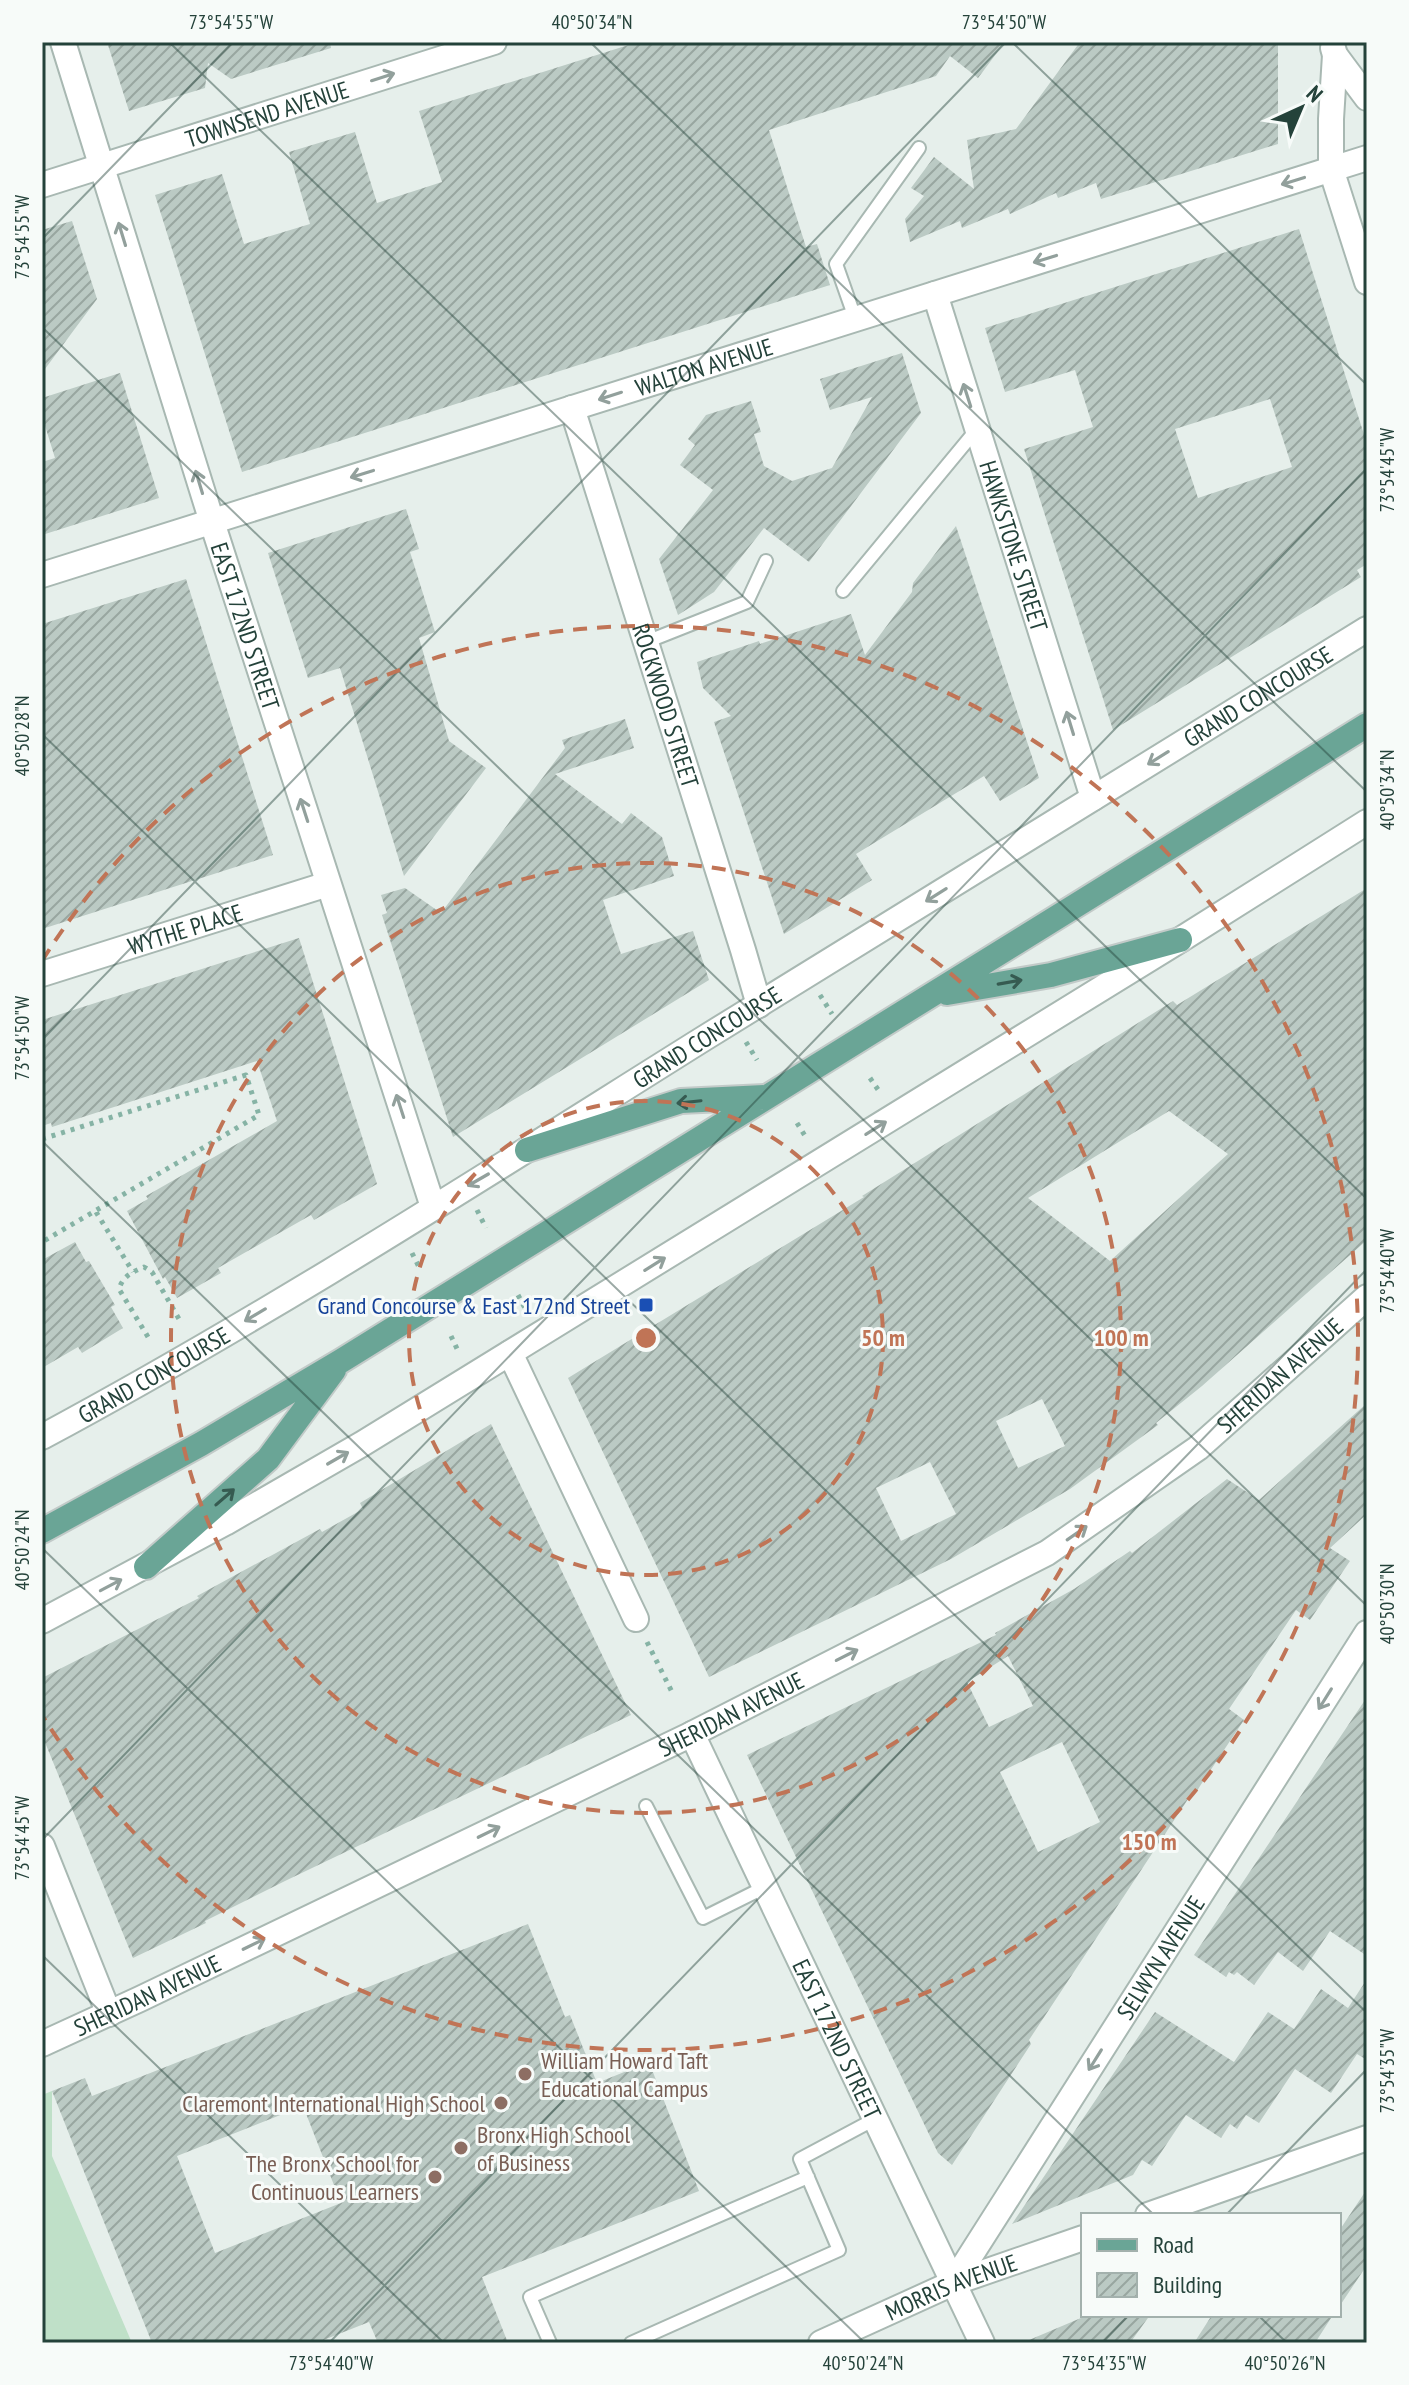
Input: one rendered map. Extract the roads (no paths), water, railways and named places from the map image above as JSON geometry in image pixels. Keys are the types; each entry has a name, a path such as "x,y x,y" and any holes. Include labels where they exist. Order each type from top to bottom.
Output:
{"main road":[{"path":"42,1531 201,1444 341,1361 1367,725"},
{"path":"933,995 1051,975 1180,940"},
{"path":"527,1150 681,1101 767,1097"},
{"path":"146,1567 268,1459 341,1361"}],"street":[{"name":"EAST 172ND STREET","path":"63,42 212,522 433,1207"},
{"name":"TOWNSEND AVENUE","path":"42,185 494,42"},
{"path":"1333,49 1367,98"},
{"path":"1333,49 1331,169 1367,282"},
{"name":"WALTON AVENUE","path":"42,575 1367,158"},
{"name":"HAWKSTONE STREET","path":"935,294 1093,798"},
{"name":"ROCKWOOD STREET","path":"572,408 759,1005"},
{"name":"GRAND CONCOURSE","path":"42,1437 158,1373 527,1150 1367,629"},
{"path":"42,1621 146,1567 349,1452 1367,822"},
{"name":"WYTHE PLACE","path":"42,974 328,884"},
{"name":"SHERIDAN AVENUE","path":"42,2044 692,1734 1047,1553 1198,1448 1367,1297"},
{"path":"510,1353 636,1619"},
{"name":"SELWYN AVENUE","path":"953,2283 1367,1633"},
{"name":"EAST 172ND STREET","path":"692,1734 982,2343"},
{"path":"42,1846 109,2014"},
{"path":"1154,2213 1367,2138"},
{"name":"MORRIS AVENUE","path":"821,2343 953,2283 1081,2239"}],"lane":[{"path":"855,318 836,264 919,148"},
{"path":"843,591 977,429"},
{"path":"646,642 747,602 766,561"},
{"path":"646,1806 703,1918 765,1887"},
{"path":"631,2343 839,2250 800,2159 875,2119"},
{"path":"550,2343 530,2297 808,2177"}],"place":[{"name":"Grand Concourse & East 172nd Street","path":"646,1305"},
{"name":"William Howard Taft Educational Campus","path":"525,2074"},
{"name":"Claremont International High School","path":"501,2103"},
{"name":"Bronx High School of Business","path":"461,2148"},
{"name":"The Bronx School for Continuous Learners","path":"435,2177"}]}
